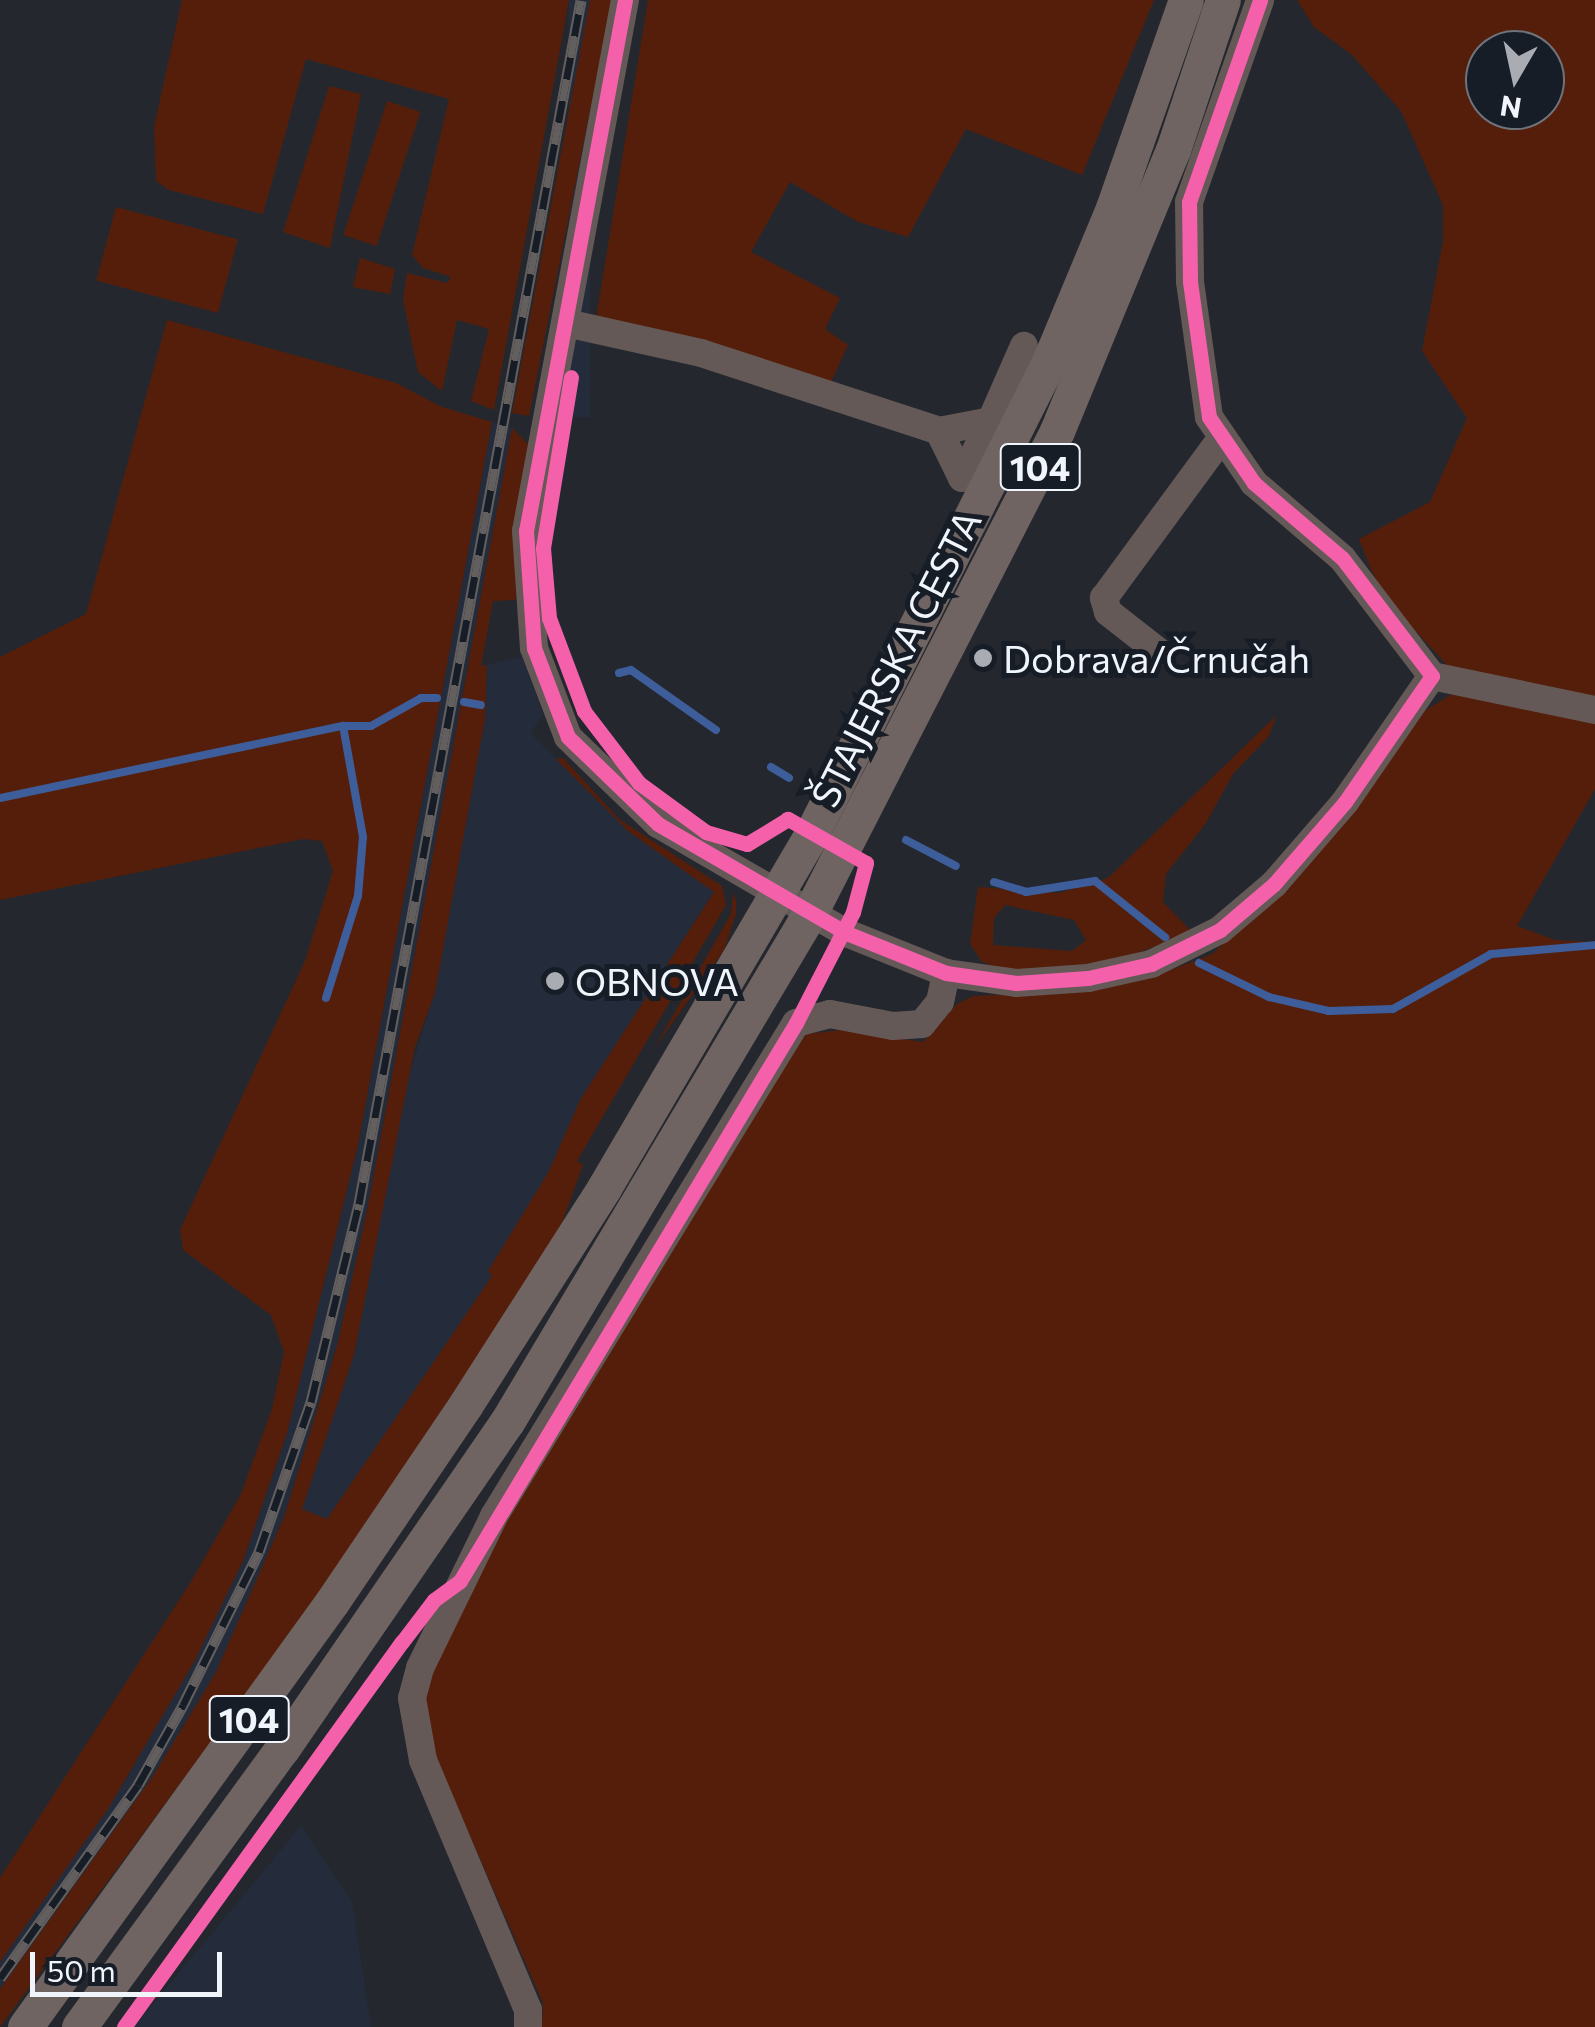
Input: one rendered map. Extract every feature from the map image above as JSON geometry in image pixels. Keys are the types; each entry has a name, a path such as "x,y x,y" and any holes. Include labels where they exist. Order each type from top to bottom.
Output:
{"main road":[{"name":"ŠTAJERSKA CESTA","path":"25,2027 332,1602 466,1404 604,1188 776,892 902,664 1049,362 1113,208 1186,0"},
{"name":"ŠTAJERSKA CESTA","path":"79,2027 282,1749 507,1422 810,912 1058,431 1173,150 1223,0"}],"street":[{"path":"625,0 526,531 526,606 568,736 658,824 810,912 946,973 1016,983 1088,978 1152,964 1220,930 1274,884 1346,802 1432,676"},
{"path":"1260,0 1189,202 1193,300 1209,417 1254,483 1342,558 1432,676 1595,710"},
{"path":"566,323 702,353 939,431 991,421"},
{"path":"939,431 962,478 1024,346"},
{"path":"1159,652 1108,612 1104,598 1222,440"},
{"path":"528,2027 528,2010 423,1760 412,1698 420,1668 494,1516 796,1023 830,1014 893,1026 922,1024 940,1002 946,973"}],"shaded area":[{"path":"182,0 569,0 494,410 471,401 489,329 457,320 442,391 418,372 403,299 407,273 447,283 451,277 423,268 412,255 449,99 306,59 263,214 169,190 156,181 154,127"},
{"path":"569,0 590,0 590,417 569,417"},
{"path":"590,0 612,0 529,416 512,413"},
{"path":"648,0 1154,0 1082,175 966,129 908,237 858,222 790,182 751,252 840,298 825,329 848,345 831,382 596,319"},
{"path":"1297,0 1595,0 1595,702 1482,681 1447,665 1385,598 1359,539 1430,502 1467,418 1422,351 1443,241 1443,205 1401,111 1352,55 1314,27"},
{"path":"329,86 361,94 330,248 283,232"},
{"path":"387,101 420,112 377,246 343,235"},
{"path":"116,207 238,240 218,313 96,280"},
{"path":"360,258 395,269 390,294 353,287"},
{"path":"167,320 396,383 442,407 492,422 358,1145 287,1433 243,1561 194,1662 108,1809 0,1962 0,1878 192,1580 241,1494 272,1409 284,1352 271,1315 183,1250 180,1230 305,961 333,871 322,841 303,839 0,900 0,657 86,614"},
{"path":"492,422 512,428 368,1206 338,1342 284,1517 216,1672 153,1776 0,1989 0,1962 128,1777 243,1562 287,1433 358,1145"},
{"path":"512,428 528,444 514,532 516,600 493,601 481,666 487,665 485,719 435,993 415,1047 354,1355 302,1509 327,1519 492,1276 488,1271 549,1171 580,1100 714,892 628,831 556,759 563,758 619,819 722,886 726,905 577,1161 583,1165 560,1228 445,1407 287,1639 0,2027 0,1989 153,1776 216,1672 284,1517 338,1342 368,1206"},
{"path":"522,657 543,714 530,733 628,831 714,891 580,1100 549,1171 489,1272 493,1275 327,1519 301,1509 354,1355 404,1093 435,992 485,719 487,665"},
{"path":"1452,694 1595,719 1595,789 1517,926 1555,940 1595,942 1595,2027 542,2027 543,2003 429,1742 423,1697 481,1558 805,1034 843,1030 923,1042 957,1004 973,996 1087,991 1155,976 1212,954 1300,873 1426,710"},
{"path":"1276,716 1269,736 1233,774 1206,823 1166,874 1163,902 1192,932 1114,962 1014,973 982,962 970,944 978,887 1059,893 1108,878","holes":["1005,905 1074,920 1086,940 1072,951 993,945 994,918"]},
{"path":"733,892 736,914 724,950 654,1049 731,914"},
{"path":"301,1826 352,1902 371,2027 134,2027"}],"waterway":[{"path":"619,673 631,670 716,730"},
{"path":"0,798 343,726 371,726 421,698 437,698"},
{"path":"464,702 481,705"},
{"path":"326,998 358,896 363,837 343,726"},
{"path":"771,767 789,778"},
{"path":"906,840 956,866"},
{"path":"994,882 1026,892 1095,881 1165,937"},
{"path":"1199,963 1269,997 1329,1011 1393,1009 1491,954 1595,945"}],"railway":[{"path":"0,1978 138,1785 183,1705 259,1552 311,1402 359,1204 581,0"}],"cycle path":[{"path":"625,0 526,531 534,648 568,737 658,824 844,932 946,973 1016,983 1088,978 1151,964 1220,930 1274,884 1345,802 1432,676 1342,558 1254,483 1209,417 1190,281 1189,202 1260,0"},
{"path":"124,2027 402,1642 434,1600 460,1581 796,1023 853,912 866,863 788,819 747,844 706,832 639,783 584,711 549,618 543,548 571,377"}],"place":[{"name":"Dobrava/Črnučah","path":"983,658"},
{"name":"OBNOVA","path":"555,981"}]}
